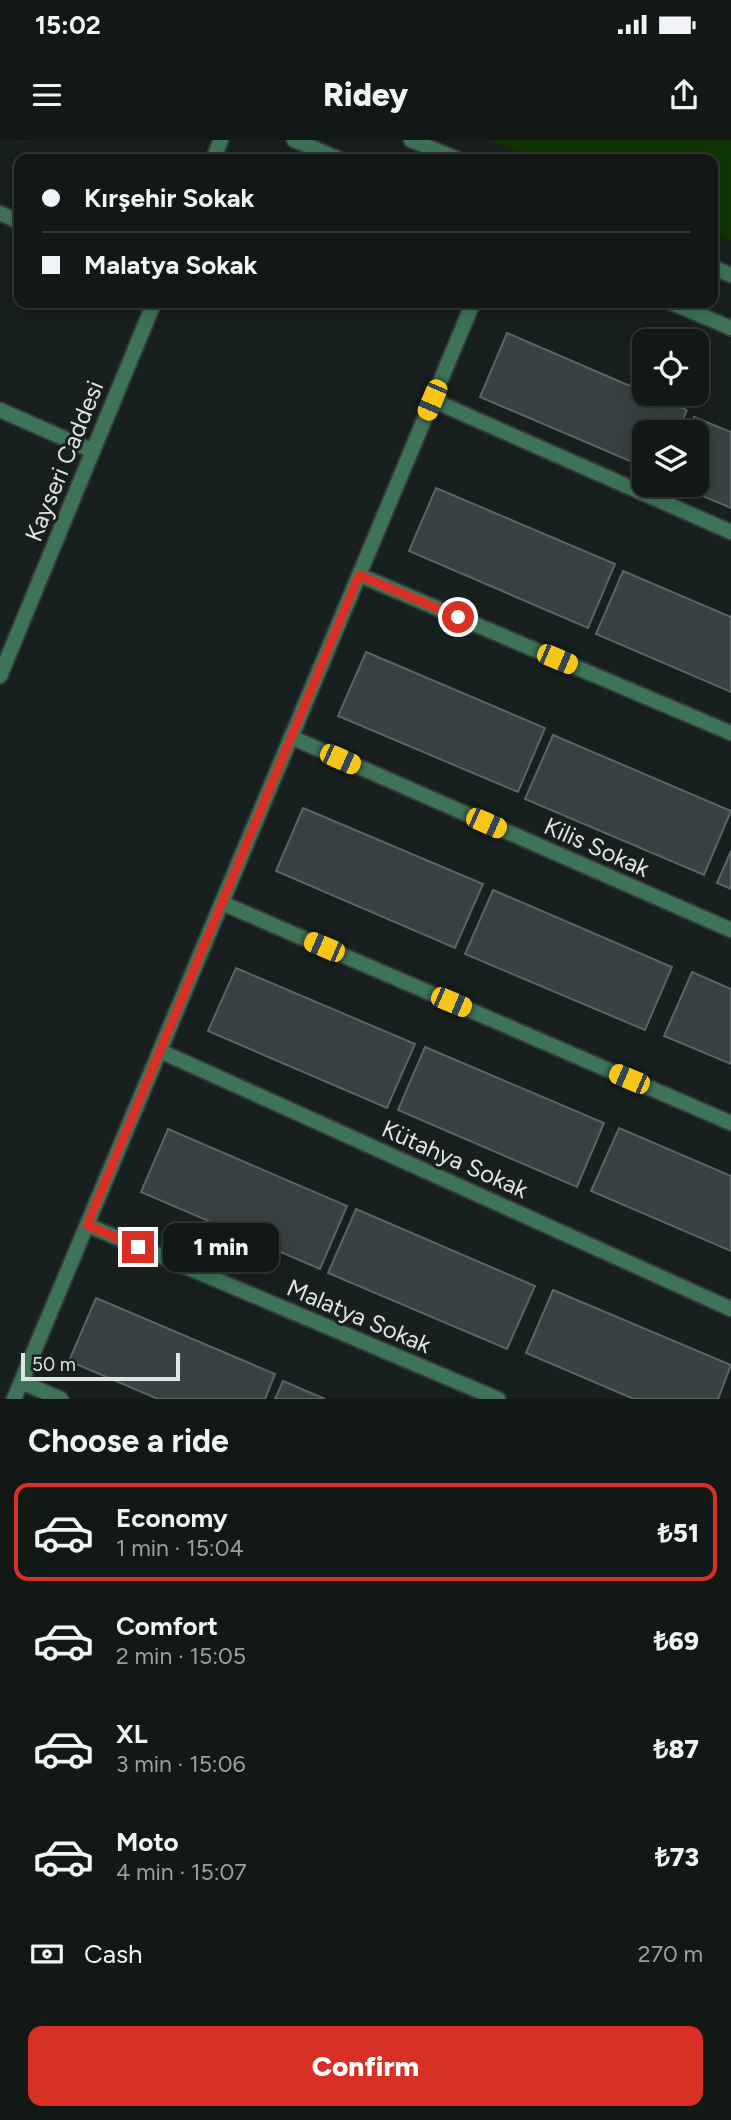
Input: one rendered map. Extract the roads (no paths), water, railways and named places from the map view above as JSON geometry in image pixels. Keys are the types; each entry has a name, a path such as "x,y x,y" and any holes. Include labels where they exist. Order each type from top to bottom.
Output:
{"street":[{"path":"294,140 327,154"},
{"path":"411,140 445,154"},
{"name":"Kayseri Caddesi","path":"0,676 152,308"},
{"path":"14,1399 471,308"},
{"path":"684,308 731,328"},
{"path":"432,400 731,532"},
{"path":"0,410 93,451"},
{"path":"359,575 731,733"},
{"name":"Kilis Sokak","path":"291,737 731,930"},
{"path":"222,903 731,1123"},
{"name":"Kütahya Sokak","path":"160,1051 731,1309"},
{"name":"Malatya Sokak","path":"87,1225 498,1399"},
{"path":"21,1382 61,1399"}]}
